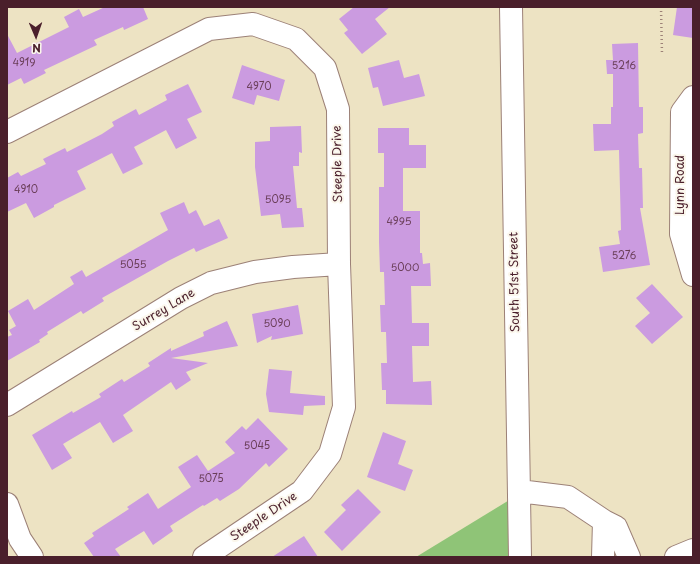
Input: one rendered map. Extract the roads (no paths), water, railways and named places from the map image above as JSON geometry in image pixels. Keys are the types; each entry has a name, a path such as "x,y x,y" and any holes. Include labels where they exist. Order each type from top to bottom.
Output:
{"street":[{"name":"South 51st Street","path":"511,7 520,557"},
{"name":"Steeple Drive","path":"7,132 209,29 253,24 296,39 325,68 338,109 339,264 344,407 330,454 302,491 204,557"},
{"name":"Lynn Road","path":"693,97 682,112 681,226 681,234 693,275"},
{"name":"Surrey Lane","path":"7,405 181,298 211,283 255,272 293,267 339,264"},
{"path":"519,491 568,497 604,521 616,527 629,557"},
{"path":"7,504 20,539 32,557"},
{"path":"603,557 604,521"},
{"path":"676,557 693,550"}]}
